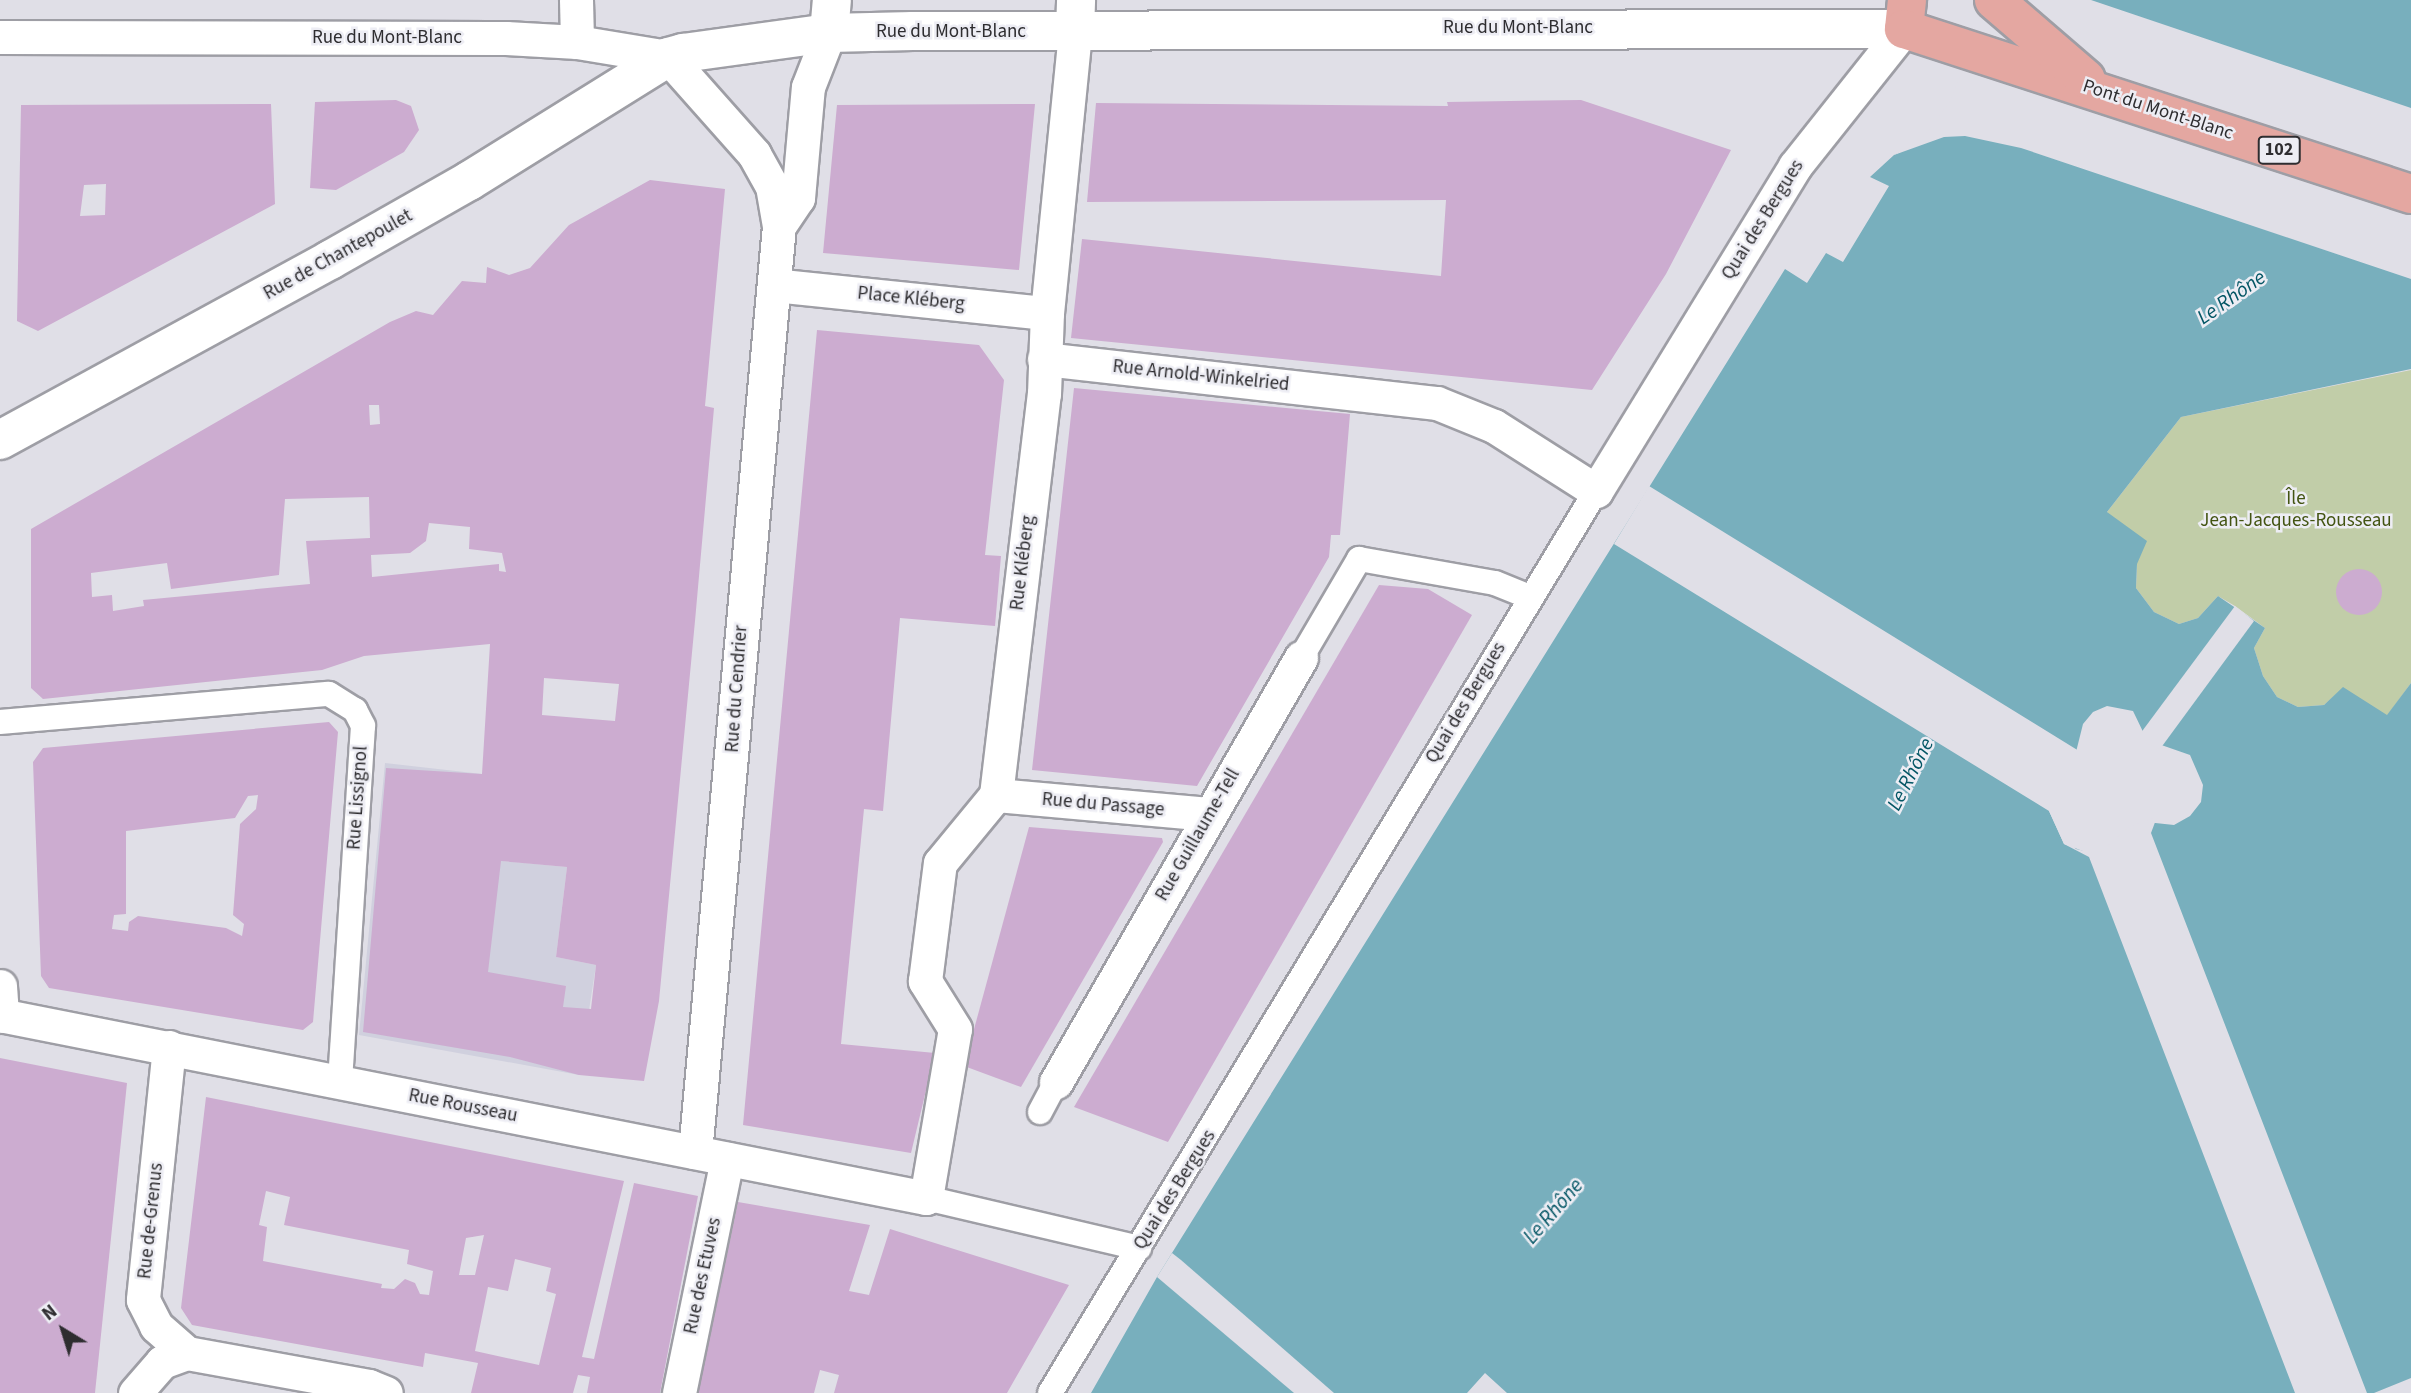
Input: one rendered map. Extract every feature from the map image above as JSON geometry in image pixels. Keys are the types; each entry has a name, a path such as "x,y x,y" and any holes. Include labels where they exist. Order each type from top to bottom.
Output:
{"main road":[{"path":"1994,0 2099,90"},
{"name":"Rue du Mont-Blanc","path":"668,57 830,17 1075,15 1910,21"},
{"name":"Pont du Mont-Blanc","path":"1910,21 2099,90 2411,194"},
{"name":"Rue de Chantepoulet","path":"0,440 468,181 668,57"}],"street":[{"path":"576,0 576,42"},
{"name":"Rue Kléberg","path":"996,795 1044,359 1075,15"},
{"name":"Rue du Cendrier","path":"779,226 798,198 808,88 830,17"},
{"name":"Quai des Bergues","path":"1050,1393 1529,597 1795,166 1910,21"},
{"name":"Rue du Mont-Blanc","path":"0,37 576,42 668,57"},
{"name":"Rue du Cendrier","path":"668,57 754,154 772,186 779,226 695,1152"},
{"name":"Place Kléberg","path":"775,285 1047,313"},
{"name":"Rue Arnold-Winkelried","path":"1044,359 1437,403 1466,413 1596,491"},
{"name":"Rue Guillaume-Tell","path":"1040,1112 1209,814 1359,559 1495,583 1529,597"},
{"name":"Rue Lissignol","path":"0,722 329,694 355,710 363,726 340,1081"},
{"path":"996,795 940,863 925,981 955,1029 951,1066 926,1198 1139,1248"},
{"name":"Rue du Passage","path":"996,795 1209,814"},
{"name":"Rue Rousseau","path":"1,1006 169,1047 926,1198"},
{"name":"Rue de-Grenus","path":"169,1047 144,1300 156,1326 187,1353"},
{"name":"Rue des Etuves","path":"679,1393 727,1159"},
{"path":"135,1393 162,1362 187,1353 369,1386 386,1393"}],"shaded area":[{"path":"385,763 482,774 476,849 502,861 567,867 556,957 596,965 579,1075 359,1035"}],"green space":[{"name":"Île Jean-Jacques-Rousseau","path":"2411,370 2411,683 2387,716 2343,688 2324,705 2298,707 2277,697 2263,676 2254,648 2265,628 2235,606 2218,596 2198,618 2179,624 2154,612 2136,588 2137,564 2107,512 2181,417"}],"water":[{"name":"Le Rhône","path":"1994,0 2411,0 2411,369 2181,417 2107,512 2147,541 2137,564 2136,588 2154,612 2179,624 2198,618 2218,596 2265,628 2254,648 2263,676 2277,697 2298,707 2324,705 2343,687 2387,715 2411,683 2411,1378 2374,1393 1507,1393 1485,1373 1467,1393 1091,1393 1157,1277 1785,269 1807,283 1826,253 1843,262 1889,186 1870,177 1894,155 1925,141 1953,103","holes":["2107,706 2133,711 2147,740 2190,755 2203,785 2201,802 2190,816 2174,825 2146,822 2099,857 2064,844 2049,811 2055,783 2076,752 2083,724 2093,712"]}],"pier":[{"path":"1991,0 2091,0 2411,108 2411,279 2021,148 1965,136 1944,137 1894,155 1923,138 1950,101"},
{"path":"1649,486 2079,751 2058,785 2053,811 2061,834 2076,849 2098,854 2129,827 2157,817 2151,833 2367,1393 2295,1393 2089,857 2064,844 2049,811 1614,544"},
{"path":"2235,606 2254,621 2160,749 2145,743 2140,734"},
{"path":"1172,1253 1334,1393 1294,1393 1157,1277"}],"building":[{"path":"396,100 411,106 419,130 404,152 336,190 310,188 315,102"},
{"path":"1581,100 1731,150 1666,274 1592,390 1071,338 1082,239 1441,276 1446,200 1087,202 1096,103 1448,106 1447,102"},
{"path":"271,104 275,204 38,331 17,321 21,105","holes":["106,184 105,215 80,216 84,185"]},
{"path":"1035,104 1019,270 823,253 837,105"},
{"path":"650,180 725,189 705,406 714,408 695,621 659,1001 644,1081 579,1075 510,1057 363,1032 386,768 482,774 490,644 364,656 322,670 43,699 31,688 31,529 390,322 416,311 433,315 462,281 486,283 487,267 509,275 530,268 569,225","holes":["369,405 379,405 380,424 370,425","369,497 370,538 306,541 310,584 143,600 144,606 113,611 112,595 92,597 91,573 167,563 171,589 279,575 285,499","429,523 470,527 469,549 502,553 506,572 499,571 499,564 372,577 371,555 410,553 426,541","544,678 619,684 615,721 542,715","501,861 567,867 556,957 596,965 591,1009 563,1007 566,986 488,972"]},
{"path":"817,330 979,345 1004,380 985,555 1001,556 995,626 900,618 883,811 864,809 841,1044 935,1053 911,1153 743,1125"},
{"path":"1074,388 1350,414 1340,535 1331,535 1329,557 1197,786 1032,770"},
{"path":"2359,569 2375,576 2382,592 2375,608 2359,615 2343,608 2336,592 2343,576"},
{"path":"1379,585 1428,589 1472,615 1168,1142 1074,1107"},
{"path":"329,722 338,732 313,1022 303,1030 49,988 41,976 33,762 43,748","holes":["258,795 256,809 240,824 233,915 244,924 242,936 226,928 138,916 129,922 128,931 112,929 114,915 126,914 126,831 235,818 248,796"]},
{"path":"1029,827 1162,838 1163,842 1021,1087 964,1066"},
{"path":"0,1058 127,1083 95,1393 0,1393"},
{"path":"206,1097 624,1181 582,1357 594,1359 634,1183 698,1196 660,1393 587,1393 590,1377 578,1375 573,1393 471,1393 478,1363 425,1353 423,1367 192,1325 181,1308","holes":["266,1191 290,1197 284,1225 409,1250 407,1264 433,1271 429,1295 420,1294 415,1283 405,1279 394,1289 381,1288 382,1284 263,1261 267,1227 259,1225","484,1235 475,1275 459,1275 466,1238","515,1259 551,1268 546,1291 556,1294 539,1365 475,1351 488,1287 508,1291"]},
{"path":"738,1202 870,1225 849,1291 869,1295 890,1229 1069,1285 1007,1393 834,1393 839,1375 820,1370 814,1393 698,1393"}]}
